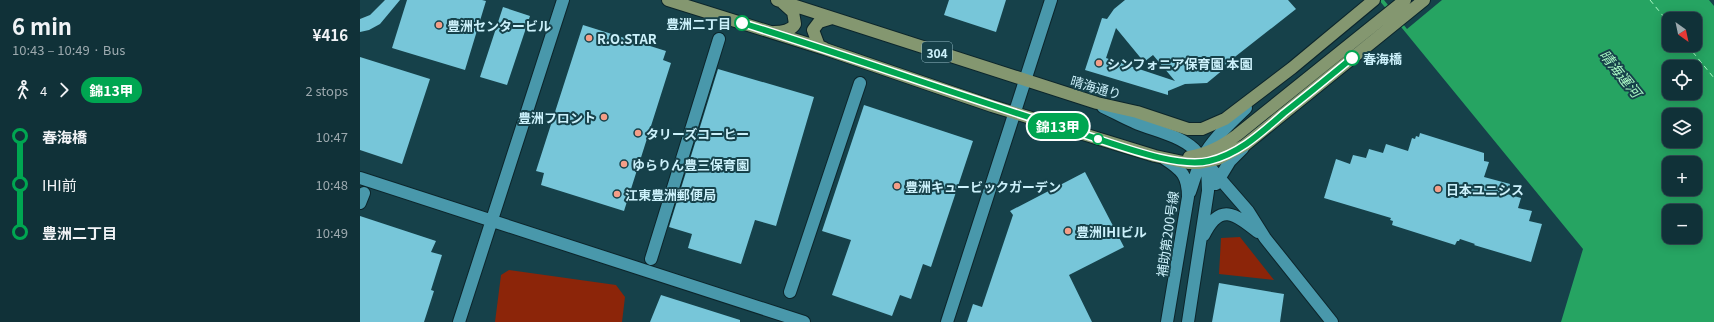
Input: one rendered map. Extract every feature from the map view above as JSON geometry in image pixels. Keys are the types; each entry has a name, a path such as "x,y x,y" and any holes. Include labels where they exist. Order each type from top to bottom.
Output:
{"main road":[{"name":"304","path":"668,0 825,49 1014,113 1165,159 1188,163 1203,159 1218,159 1245,146 1424,0"},
{"path":"772,32 785,31 793,27 795,24 793,12 779,0"},
{"name":"晴海通り","path":"779,0 1097,103 1137,112 1188,129 1196,130 1220,122 1261,93 1374,0"},
{"name":"304","path":"1203,159 1237,135 1405,0"},
{"path":"825,49 819,46 813,30 819,22 832,18"}],"street":[{"path":"459,322 563,0"},
{"path":"947,322 1051,0"},
{"path":"651,259 719,39"},
{"path":"790,292 860,83"},
{"path":"1188,197 1203,159 1215,140 1261,93"},
{"path":"1097,103 1134,122 1187,143 1203,159 1248,211 1265,238 1332,322"},
{"path":"1206,201 1230,161 1245,146"},
{"name":"補助第200号線","path":"1165,159 1183,173 1188,185 1188,197 1167,322"},
{"path":"1188,322 1209,180 1203,159"},
{"path":"360,178 804,322"},
{"path":"1200,242 1214,219 1222,215 1229,214 1240,218 1265,238"}],"shaded area":[{"path":"1240,237 1274,280 1219,274 1221,238"},
{"path":"509,270 616,285 625,297 622,322 495,322 501,275"}],"water":[{"name":"晴海運河","path":"1379,0 1709,0 1714,6 1714,322 1561,322 1583,249"}],"pier":[{"name":"春海橋","path":"1384,0 1442,0 1407,29"}],"building":[{"path":"385,0 400,0 380,24 369,30 360,32 360,19 370,15"},
{"name":"豊洲センタービル","path":"407,0 486,1 465,70 392,48"},
{"path":"949,0 1006,0 996,32 944,15"},
{"path":"1125,0 1288,0 1296,9 1222,67 1224,69 1207,83 1185,84 1168,91 1168,95 1085,70 1102,18 1107,19 1114,9","holes":["1116,28 1144,62 1153,55 1175,81 1106,58"]},
{"path":"503,7 530,16 507,85 480,77"},
{"name":"豊洲フロント","path":"583,25 666,51 663,60 671,63 624,211 541,185 544,173 536,171"},
{"path":"360,57 430,79 402,164 360,150"},
{"path":"718,69 814,97 776,226 755,220 741,264 688,248 692,234 669,227"},
{"name":"豊洲キュービックガーデン","path":"864,105 973,141 931,267 923,264 911,299 900,295 892,316 832,295 851,240 822,231"},
{"path":"1420,133 1484,153 1484,161 1489,162 1484,177 1510,184 1507,194 1521,198 1518,208 1532,211 1529,221 1542,224 1531,262 1474,245 1475,244 1460,239 1455,245 1392,225 1393,221 1390,220 1391,218 1324,198 1336,159 1350,164 1353,155 1366,158 1369,149 1383,153 1386,144 1408,151 1412,138 1415,139 1416,136 1419,137"},
{"path":"1085,172 1124,247 1069,275 1092,322 967,322 973,304 982,307 1013,215 1010,211"},
{"path":"360,216 436,241 431,252 442,255 431,290 434,291 424,322 360,322"},
{"path":"1219,283 1284,294 1280,322 1212,322"},
{"path":"661,295 740,320 740,322 650,322"}],"ferry route":[{"path":"1650,0 1662,15"},
{"path":"1693,52 1714,78"}],"bus line":[{"name":"錦13甲","path":"742,23 825,49 1014,113 1155,156 1188,163 1198,163 1218,159 1245,146 1352,58"}],"place":[{"name":"豊洲二丁目","path":"742,23"},
{"name":"豊洲センタービル","path":"439,25"},
{"name":"R.O.STAR","path":"589,38"},
{"name":"春海橋","path":"1352,58"},
{"name":"シンフォニア保育園 本園","path":"1099,63"},
{"name":"豊洲フロント","path":"604,117"},
{"name":"タリーズコーヒー","path":"638,133"},
{"name":"ゆらりん豊三保育園","path":"624,164"},
{"name":"豊洲キュービックガーデン","path":"897,186"},
{"name":"日本ユニシス","path":"1438,189"},
{"name":"江東豊洲郵便局","path":"617,194"},
{"name":"豊洲IHIビル","path":"1068,231"}]}
